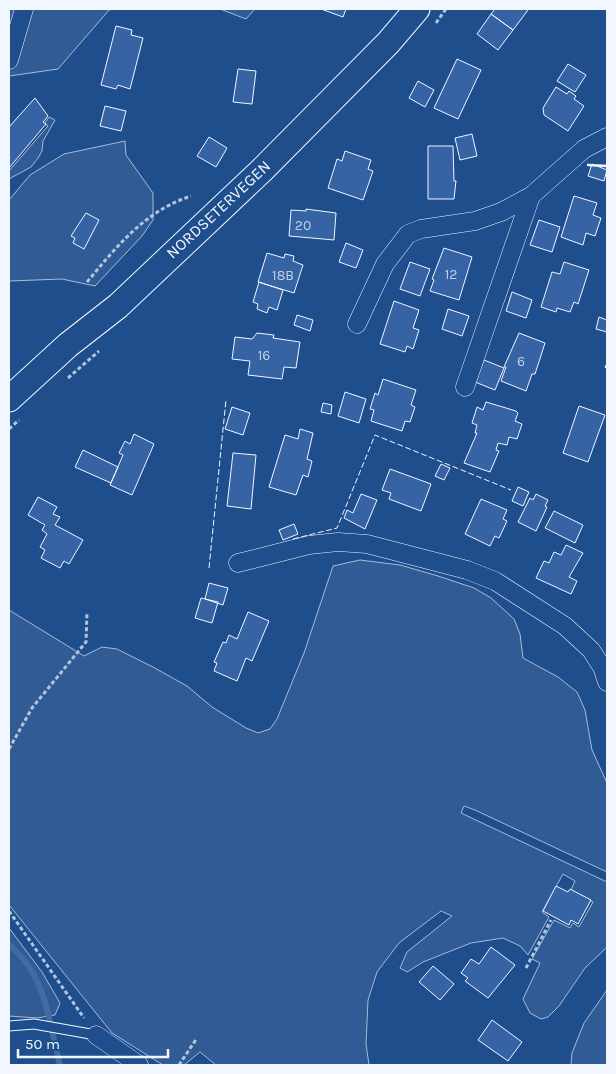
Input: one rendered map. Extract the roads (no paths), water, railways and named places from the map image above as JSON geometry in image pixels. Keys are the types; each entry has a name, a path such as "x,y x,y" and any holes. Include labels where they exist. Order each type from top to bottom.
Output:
{"main road":[{"name":"NORDSETERVEGEN","path":"9,399 68,345 118,306 262,170 388,43 417,9"}],"street":[{"path":"9,60 24,9"},
{"path":"357,324 385,264 408,234 421,229 474,220 501,212 530,196 584,149 607,137"},
{"path":"465,387 530,196"},
{"path":"238,563 308,545 338,542 367,544 466,570 495,582 565,626 591,650 602,667 607,682"},
{"path":"96,1035 140,1065"}],"lane":[{"path":"9,1026 34,1024 96,1035"}],"waterway":[{"path":"9,944 27,964 40,987 60,1065"}]}
